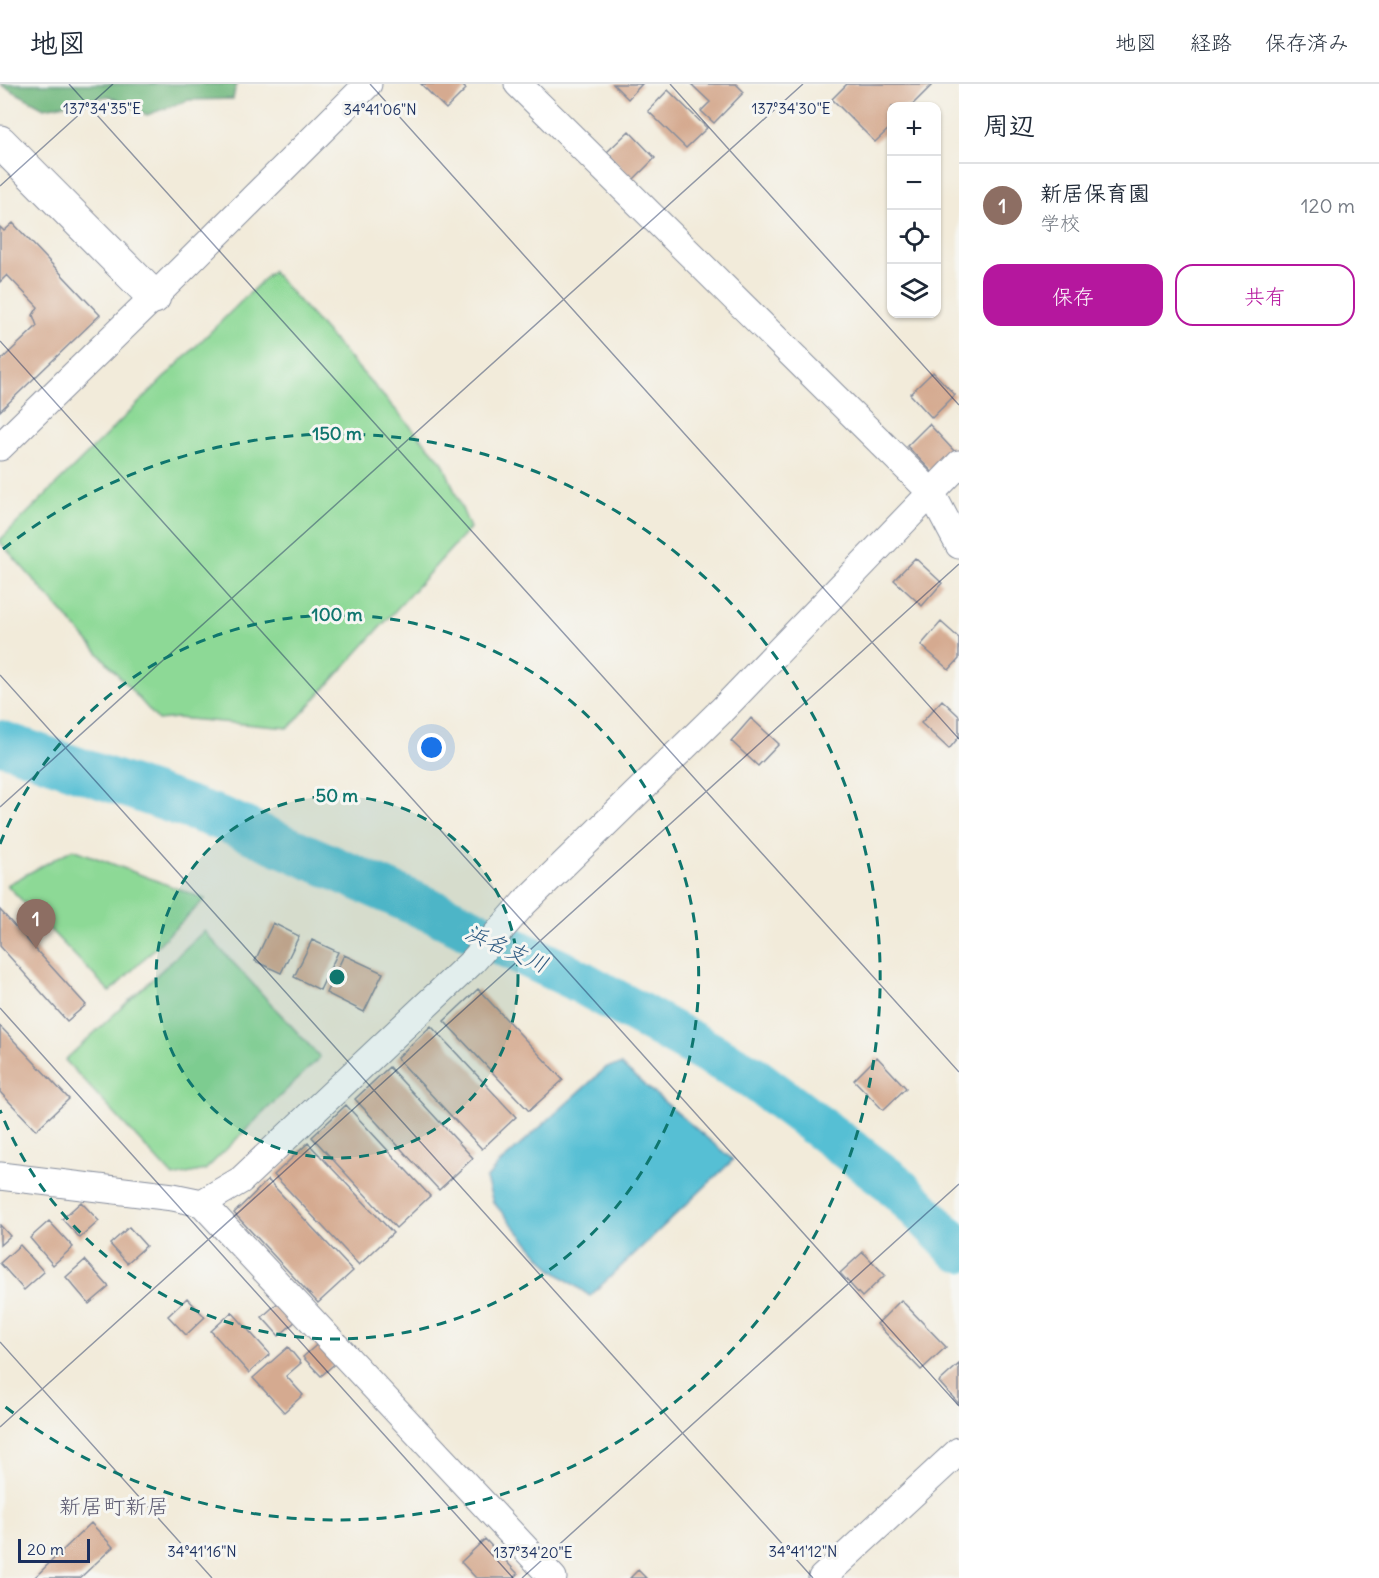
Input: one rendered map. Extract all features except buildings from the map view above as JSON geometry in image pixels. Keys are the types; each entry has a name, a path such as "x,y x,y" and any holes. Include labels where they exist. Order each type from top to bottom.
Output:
{"street":[{"path":"0,447 368,84"},
{"path":"518,84 931,492 959,545"},
{"path":"0,142 154,297"},
{"path":"202,1203 241,1180 472,961 524,903 721,711 959,464"},
{"path":"0,1176 173,1197 202,1203 553,1578"},
{"path":"822,1578 959,1451"}],"green space":[{"path":"0,84 236,84 233,99 188,100 147,115 109,96 44,108"},
{"path":"272,271 443,463 470,528 289,728 176,718 158,720 0,540"},
{"path":"73,849 205,899 110,992 7,885"},
{"path":"204,931 320,1057 205,1170 173,1177 65,1060"}],"water":[{"path":"621,1065 733,1160 590,1296 551,1269 493,1202 486,1179 498,1165 607,1067"}],"waterway":[{"name":"浜名支川","path":"0,742 222,819 439,914 572,977 751,1076 892,1182 959,1250"}],"place":[{"name":"新居保育園","path":"36,949"}],"district":[{"name":"新居町新居","path":"114,1506"}]}
